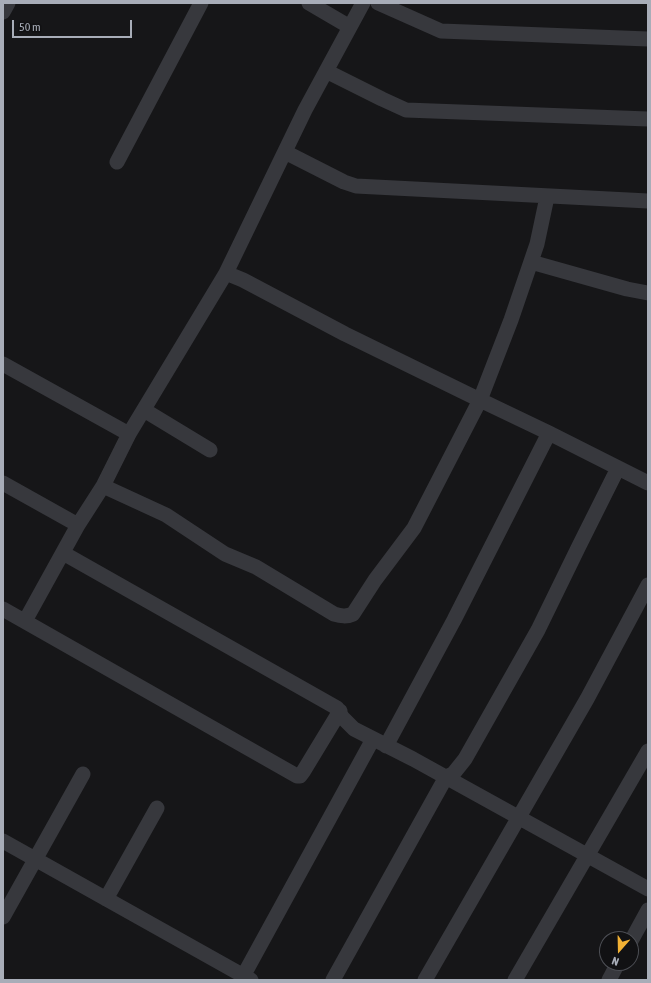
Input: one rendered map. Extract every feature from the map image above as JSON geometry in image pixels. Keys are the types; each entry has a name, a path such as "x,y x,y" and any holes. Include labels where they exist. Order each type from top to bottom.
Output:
{"street":[{"path":"3,12 8,3"},
{"path":"117,162 201,3"},
{"path":"309,3 350,27"},
{"path":"25,621 78,525 103,486 129,434 226,273 305,110 363,3"},
{"path":"378,3 441,31 648,40"},
{"path":"326,70 392,105 406,110 648,119"},
{"path":"285,152 344,182 356,186 648,201"},
{"path":"103,486 166,515 225,554 260,569 334,614 348,616 353,614 375,580 414,528 480,400 538,244 547,197"},
{"path":"531,262 627,289 648,293"},
{"path":"226,273 243,280 345,334 480,400 550,432 648,483"},
{"path":"3,364 129,434"},
{"path":"144,410 210,450"},
{"path":"3,841 245,979 380,742 454,620 550,432"},
{"path":"333,980 446,777 453,774 465,759 538,630 618,468"},
{"path":"3,482 78,525"},
{"path":"63,553 338,708 347,723 354,729 446,777 648,889"},
{"path":"425,980 520,818 587,699 648,585"},
{"path":"3,609 297,776 301,775 340,711"},
{"path":"515,980 648,751"},
{"path":"3,917 83,774"},
{"path":"106,899 157,808"},
{"path":"636,931 648,910"},
{"path":"609,980 614,971"}]}
